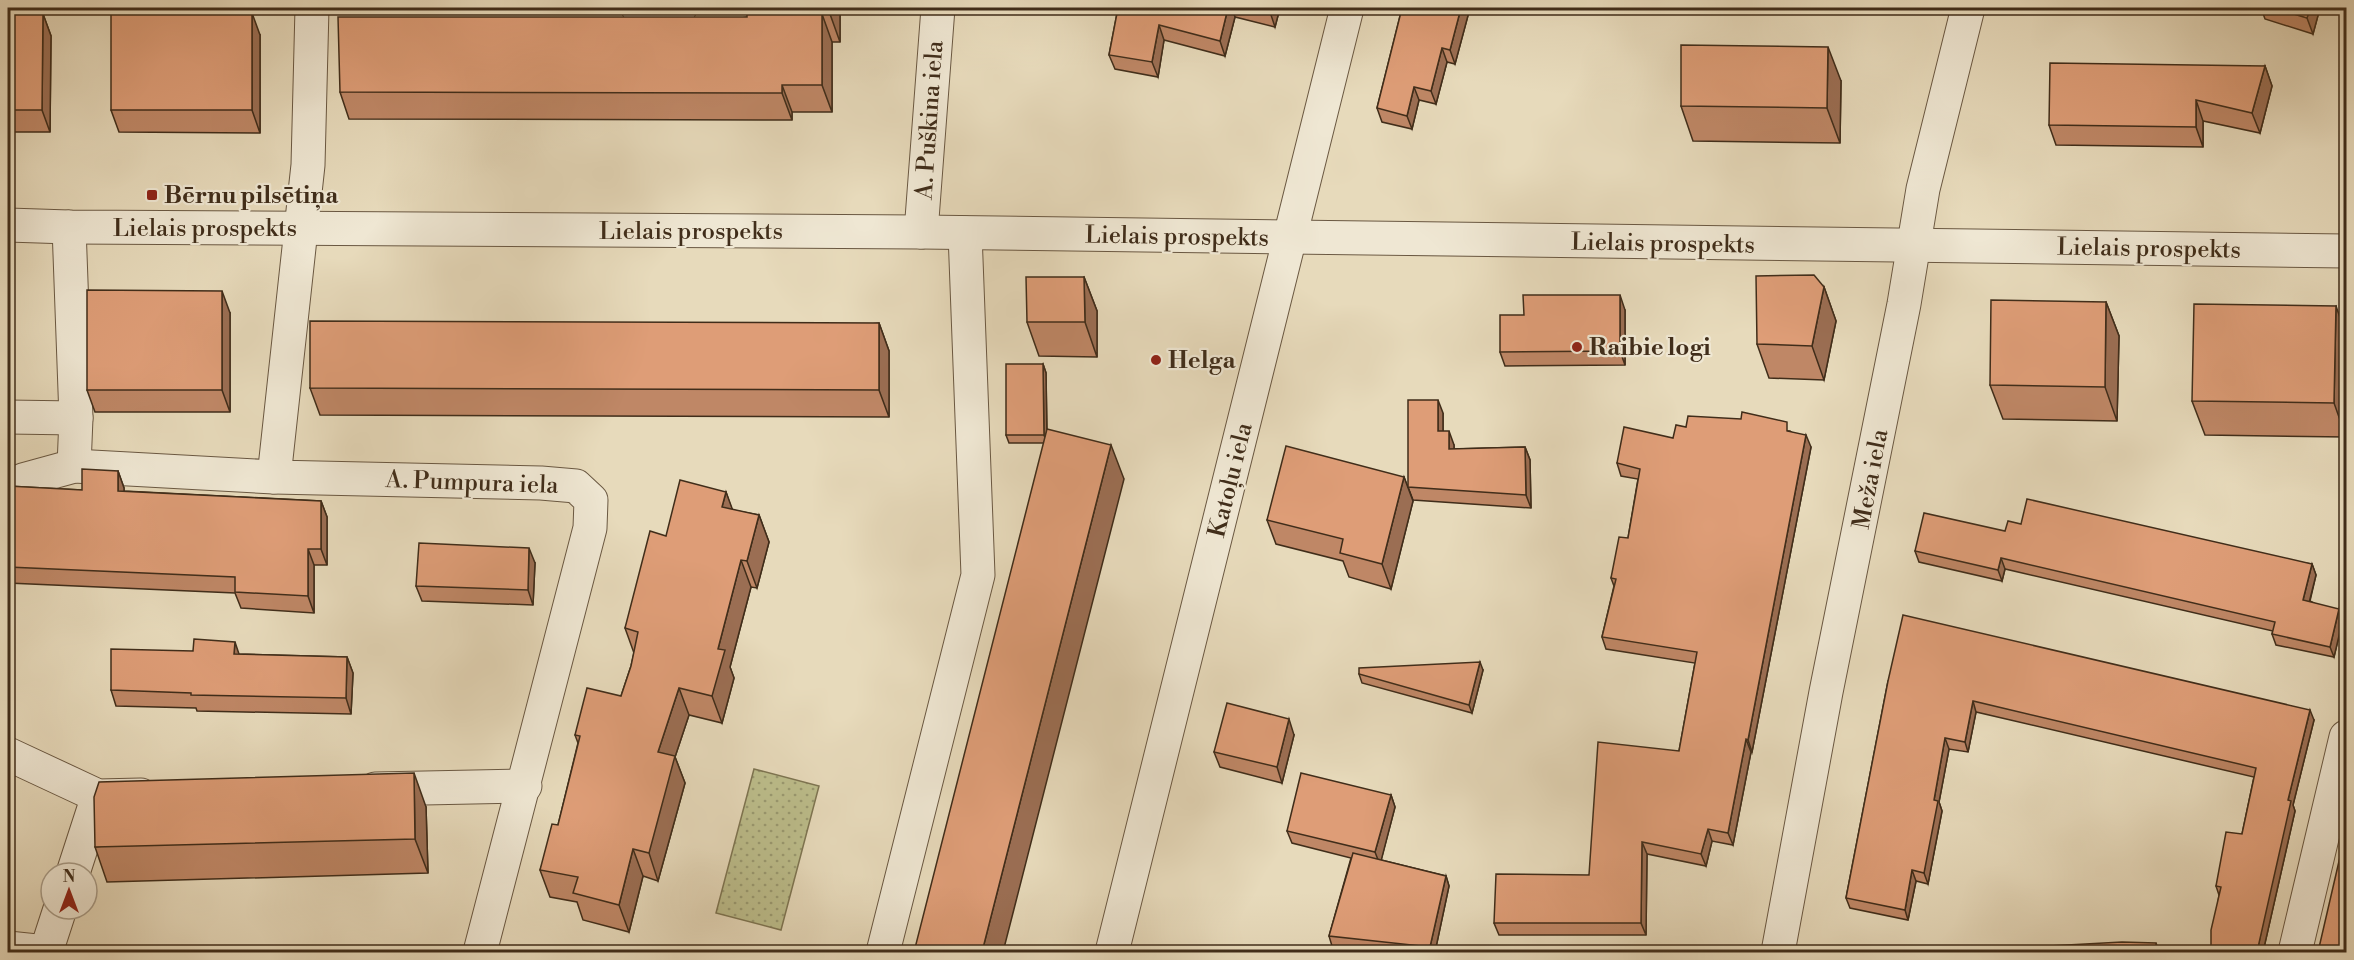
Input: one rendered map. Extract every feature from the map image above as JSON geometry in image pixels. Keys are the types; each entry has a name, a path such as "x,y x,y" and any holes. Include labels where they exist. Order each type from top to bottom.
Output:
{"street":[{"path":"274,477 308,165 312,8"},
{"path":"638,8 680,8"},
{"name":"A. Puškina iela","path":"921,232 938,8"},
{"name":"Katoļu iela","path":"1112,952 1347,8"},
{"name":"Meža iela","path":"1778,952 1914,246 1923,189 1968,8"},
{"name":"Lielais prospekts","path":"8,225 921,232 2346,251"},
{"path":"69,227 76,418 74,466"},
{"path":"883,952 978,575 965,233"},
{"path":"8,417 76,418"},
{"name":"A. Pumpura iela","path":"23,480 74,466 274,477 541,483 576,486 591,500 590,528 525,786 480,952"},
{"path":"2295,952 2346,737"},
{"path":"8,754 99,796 170,794"},
{"path":"347,790 525,786"},
{"path":"77,861 99,796"},
{"path":"8,948 46,952 56,921"}],"green space":[{"path":"754,769 819,786 781,930 716,913"}],"building":[{"path":"747,8 830,8 830,14 822,14 822,85 782,85 782,93 340,92 338,17 747,17"},
{"path":"1118,8 1228,8 1220,41 1159,25 1152,62 1109,55"},
{"path":"1252,8 1271,8 1270,12"},
{"path":"1402,8 1461,8 1450,50 1442,48 1431,91 1414,87 1407,116 1377,108"},
{"path":"2274,8 2310,8 2307,18"},
{"path":"111,13 252,13 252,110 111,110"},
{"path":"8,14 43,14 42,110 8,110"},
{"path":"1681,45 1828,47 1827,108 1681,106"},
{"path":"2050,63 2265,66 2252,113 2196,100 2196,127 2049,125"},
{"path":"1814,275 1824,287 1812,346 1757,344 1756,276"},
{"path":"1026,277 1084,277 1085,322 1027,322"},
{"path":"87,290 222,291 222,390 87,390"},
{"path":"1523,295 1620,295 1620,351 1500,352 1500,315 1524,315"},
{"path":"1991,300 2106,302 2105,387 1990,385"},
{"path":"2194,304 2336,306 2334,403 2192,401"},
{"path":"310,321 879,323 879,390 310,388"},
{"path":"1006,364 1043,364 1044,435 1006,435"},
{"path":"1408,400 1438,400 1438,431 1449,431 1449,449 1525,447 1526,495 1408,487"},
{"path":"1742,412 1787,422 1787,431 1806,435 1728,833 1708,829 1701,854 1642,842 1641,923 1494,923 1496,874 1589,875 1598,742 1679,751 1697,652 1602,637 1616,579 1611,578 1619,537 1628,538 1640,469 1617,463 1624,427 1673,438 1676,425 1686,427 1688,416 1741,419"},
{"path":"1047,429 1111,445 982,952 914,952"},
{"path":"1286,446 1404,477 1382,564 1340,553 1343,539 1267,520"},
{"path":"82,469 118,471 118,491 321,501 321,549 308,549 308,596 235,592 235,577 8,567 8,486 82,490"},
{"path":"680,480 726,492 722,507 759,515 747,561 741,560 718,649 725,650 712,696 679,688 658,752 675,756 649,853 633,849 619,905 573,893 578,877 540,870 552,824 558,825 580,736 575,735 587,688 621,696 631,666 638,632 625,628 650,531 666,536"},
{"path":"2027,499 2312,564 2303,600 2339,609 2330,647 2272,634 2275,622 2001,558 1998,570 1915,551 1924,513 2005,531 2008,521 2021,524"},
{"path":"419,543 529,548 528,590 416,586"},
{"path":"1903,615 2310,710 2288,800 2291,801 2257,952 2211,952 2211,930 2221,887 2216,886 2226,832 2242,834 2256,768 1973,701 1965,742 1945,738 1934,800 1938,801 1924,873 1912,870 1905,910 1846,898"},
{"path":"194,639 235,642 234,654 347,657 346,698 191,695 191,693 111,690 111,649 193,651"},
{"path":"1480,662 1469,705 1359,674 1359,668"},
{"path":"1227,703 1289,719 1277,767 1214,752"},
{"path":"414,773 415,839 95,847 94,797 99,782"},
{"path":"1301,773 1391,795 1375,852 1287,831"},
{"path":"2346,831 2346,952 2318,952"},
{"path":"1353,853 1446,876 1430,947 1329,936"},
{"path":"2122,942 2156,943 2156,952 2047,952 2049,946"},
{"path":"1986,949 1986,952 1870,952 1870,951"}],"place":[{"name":"Bērnu pilsētiņa","path":"152,195"},
{"name":"Raibie logi","path":"1577,347"},
{"name":"Helga","path":"1156,360"}]}
